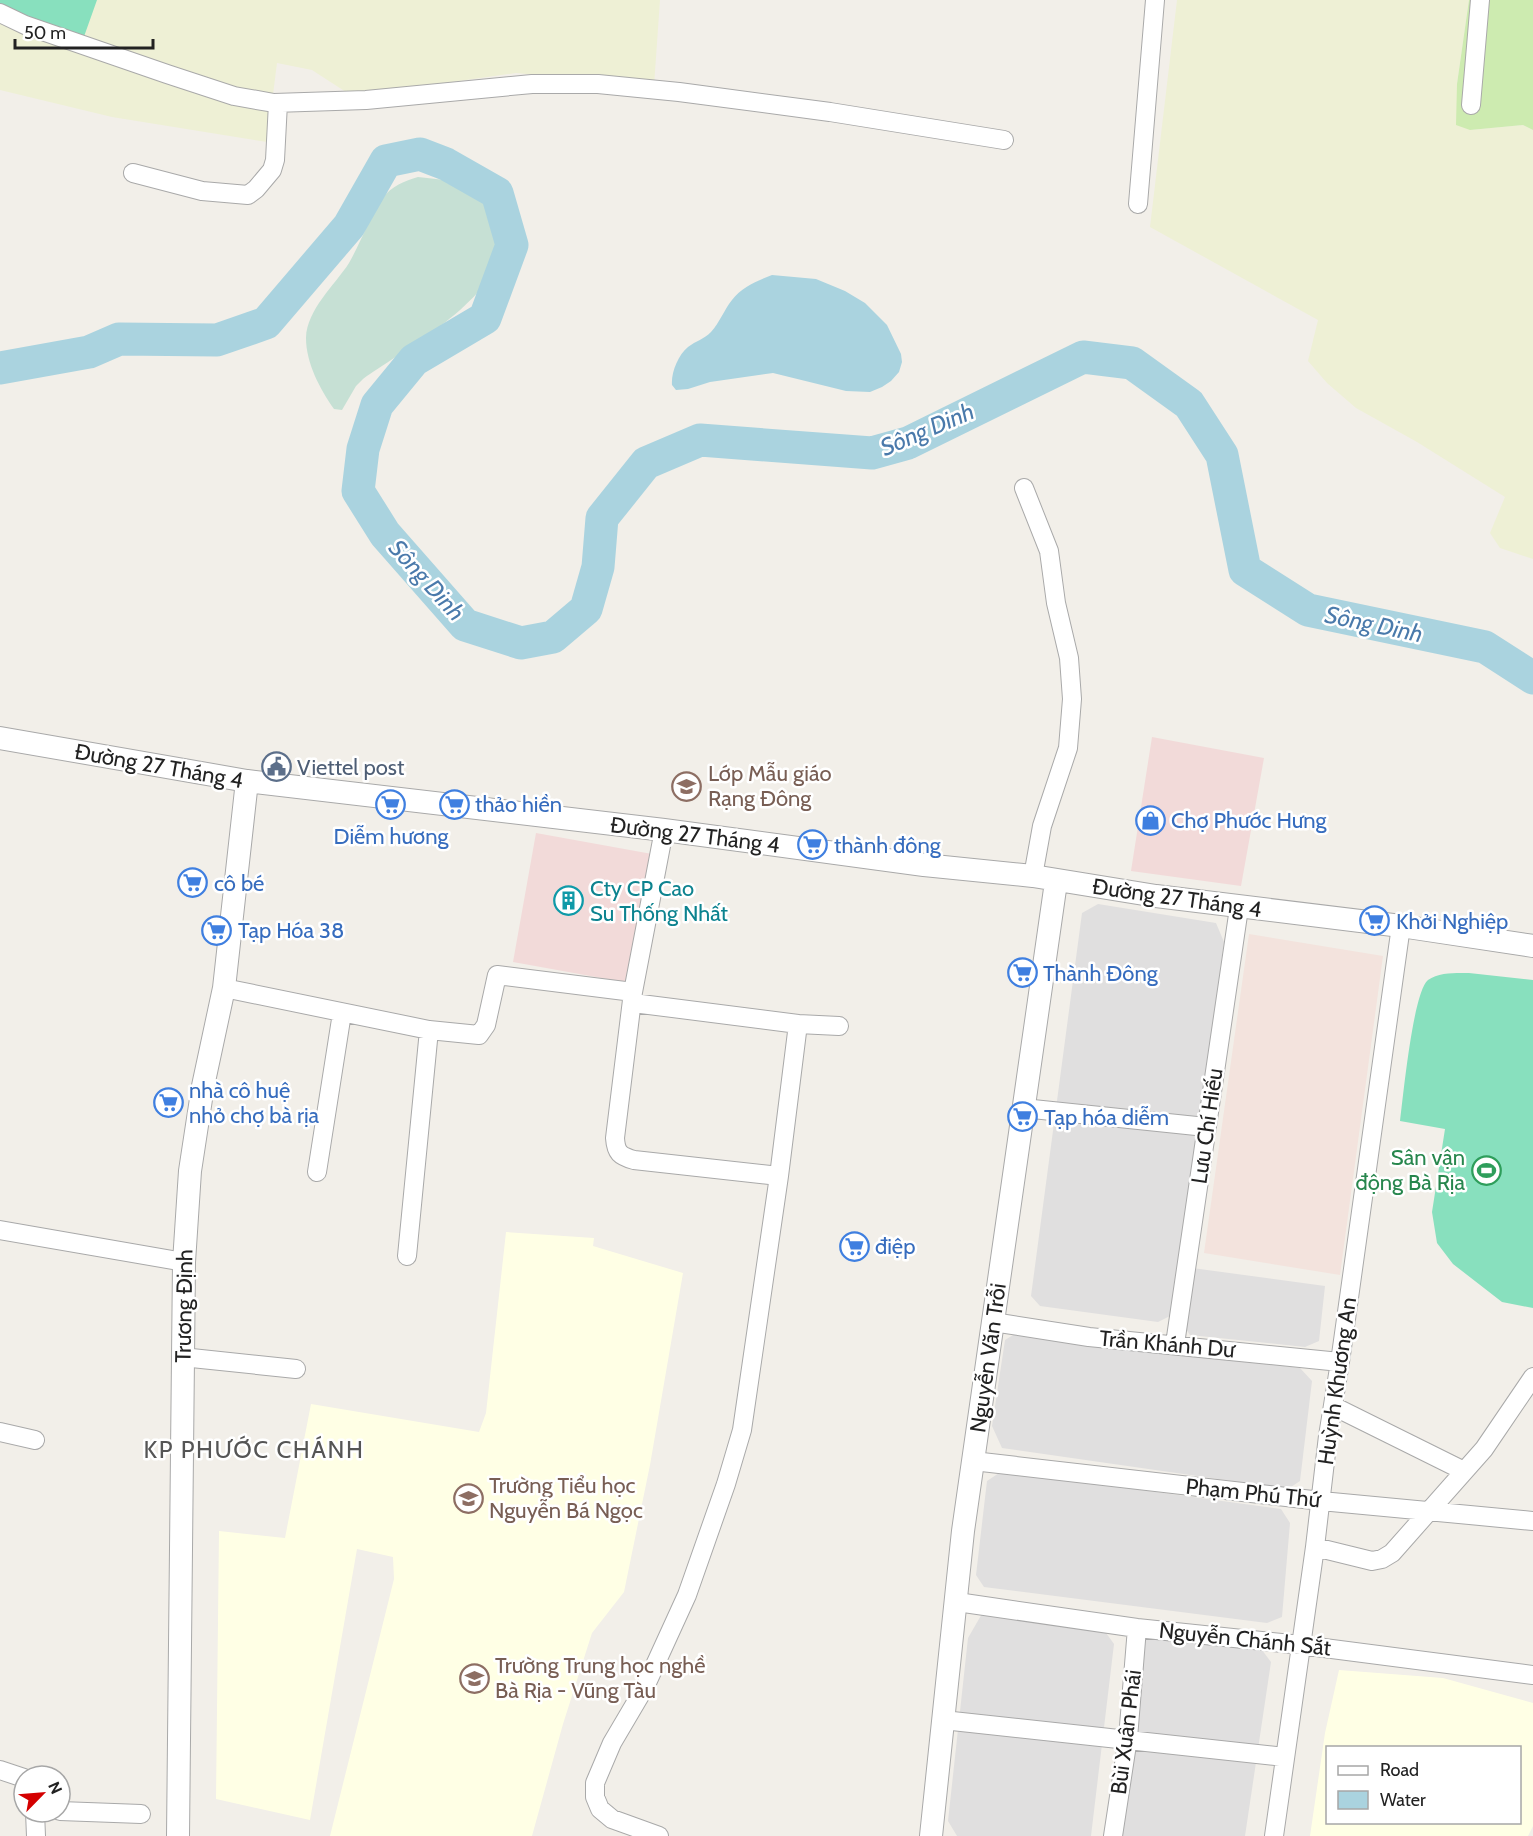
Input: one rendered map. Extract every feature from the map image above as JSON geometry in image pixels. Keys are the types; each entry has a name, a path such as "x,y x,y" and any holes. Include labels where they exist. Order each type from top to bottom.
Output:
{"street":[{"path":"1138,204 1155,0"},
{"path":"1471,105 1480,0"},
{"path":"0,14 57,36 234,96 278,103 366,100 532,84 598,84 830,112 1004,140"},
{"path":"133,173 202,191 248,195 272,170 275,160 278,103"},
{"path":"1024,488 1049,551 1056,603 1069,658 1072,699 1068,748 1042,826 1033,876"},
{"name":"Đường 27 Tháng 4","path":"0,738 247,781 664,830 924,865 1033,876 1056,882 1239,908 1401,926 1533,946"},
{"name":"Trương Định","path":"177,1836 182,1357 184,1262 190,1171 203,1086 224,988 247,781"},
{"path":"664,830 633,998 615,1148 621,1156 634,1160 779,1176"},
{"name":"Nguyễn Văn Trỗi","path":"931,1836 963,1531 1056,882"},
{"name":"Lưu Chí Hiếu","path":"1175,1344 1239,908"},
{"name":"Huỳnh Khương An","path":"1274,1836 1328,1436 1401,926"},
{"path":"224,988 429,1030 479,1035 486,1025 497,975 798,1024 839,1026"},
{"path":"317,1173 342,1013"},
{"path":"659,1836 612,1819 600,1809 597,1803 595,1783 612,1743 645,1687 687,1595 726,1484 742,1430 779,1176 798,1024"},
{"path":"407,1256 429,1030"},
{"path":"1023,1108 1206,1127"},
{"path":"0,1230 184,1262"},
{"name":"Trần Khánh Dư","path":"993,1322 1089,1337 1340,1362"},
{"path":"182,1357 296,1369"},
{"path":"1314,1547 1372,1561 1382,1559 1392,1553 1484,1449 1533,1377"},
{"path":"1334,1406 1464,1471"},
{"path":"0,1432 35,1440"},
{"name":"Phạm Phú Thứ","path":"973,1461 1321,1501 1533,1521"},
{"name":"Nguyễn Chánh Sắt","path":"957,1602 1137,1628 1301,1645 1533,1675"},
{"name":"Bùi Xuân Phái","path":"1113,1836 1128,1738 1137,1628"},
{"path":"943,1720 1128,1738 1285,1757"},
{"path":"72,1811 141,1814"}],"shaded area":[{"path":"0,0 660,0 654,86 516,73 361,95 349,94 312,70 277,63 267,142 112,117 0,90"},
{"path":"1177,0 1469,0 1457,84 1470,130 1523,125 1533,130 1533,559 1500,548 1490,533 1505,497 1417,442 1356,408 1327,383 1308,361 1318,320 1150,227"},
{"path":"418,177 467,185 486,197 500,220 503,245 495,269 479,292 457,313 432,333 363,379 356,386 342,410 334,409 319,384 308,357 306,338 311,317 349,263 373,214 386,194 403,182"},
{"path":"1152,737 1264,758 1241,886 1131,871"},
{"path":"536,833 652,854 629,983 513,962"},
{"path":"1098,904 1216,923 1224,942 1172,1315 1158,1322 1040,1306 1031,1296 1082,913"},
{"path":"1249,934 1383,956 1340,1275 1204,1253"},
{"name":"Trường Tiểu học Nguyễn Bá Ngọc","path":"506,1232 594,1238 593,1246 683,1273 650,1465 624,1592 592,1633 563,1724 532,1836 330,1836 394,1579 393,1557 357,1549 310,1820 216,1799 219,1531 285,1538 311,1404 479,1432 486,1413"},
{"path":"1185,1267 1325,1286 1319,1341 1305,1347 1190,1335 1179,1319"},
{"path":"1018,1332 1300,1368 1312,1381 1300,1481 1288,1489 1002,1448 992,1426 1005,1340"},
{"path":"1002,1471 1281,1509 1290,1523 1282,1617 1267,1623 984,1587 976,1575 987,1481"},
{"path":"983,1612 1104,1630 1114,1644 1091,1836 957,1836 948,1821 968,1638"},
{"path":"1153,1636 1262,1650 1271,1662 1245,1836 1117,1836 1139,1644"},
{"path":"1339,1670 1443,1678 1533,1703 1533,1826 1528,1836 1310,1836 1325,1733"}],"green space":[{"path":"0,0 97,0 81,45 0,13"},
{"path":"1469,0 1533,0 1533,130 1523,125 1470,130 1456,125 1457,84"},
{"name":"Sân vận động Bà Rịa","path":"1469,973 1533,980 1533,1308 1502,1302 1453,1264 1437,1243 1432,1212 1445,1129 1400,1121 1413,1024 1423,989 1428,980 1437,976"}],"water":[{"path":"772,275 816,279 845,291 865,303 887,325 901,354 902,362 899,372 891,381 870,392 846,391 773,373 710,382 676,390 672,385 673,375 678,359 684,350 711,332 740,291"}],"waterway":[{"name":"Sông Dinh","path":"0,368 89,352 119,339 217,340 266,323 349,226 386,161 420,154 446,164 497,193 512,245 485,318 414,360 377,405 363,449 358,491 385,534 465,625 521,643 553,637 586,609 598,567 602,518 646,463 700,440 872,453 908,443 1083,357 1132,363 1189,404 1222,455 1245,570 1308,610 1485,647 1533,678"}],"place":[{"name":"Viettel post","path":"276,767"},
{"name":"Lớp Mẫu giáo Rạng Đông","path":"687,786"},
{"name":"Diễm hương","path":"391,804"},
{"name":"thảo hiền","path":"454,804"},
{"name":"Chợ Phước Hưng","path":"1150,820"},
{"name":"thành đông","path":"813,845"},
{"name":"cô bé","path":"193,883"},
{"name":"Cty CP Cao Su Thống Nhất","path":"569,901"},
{"name":"Khởi Nghiệp","path":"1375,921"},
{"name":"Tạp Hóa 38","path":"217,930"},
{"name":"Thành Đông","path":"1022,973"},
{"name":"nhà cô huệ nhỏ chợ bà rịa","path":"168,1103"},
{"name":"Tạp hóa diễm","path":"1023,1117"},
{"name":"Sân vận động Bà Rịa","path":"1486,1170"},
{"name":"điệp","path":"854,1246"},
{"name":"Trường Tiểu học Nguyễn Bá Ngọc","path":"468,1498"},
{"name":"Trường Trung học nghề Bà Rịa - Vũng Tàu","path":"474,1678"}],"district":[{"name":"KP PHƯỚC CHÁNH","path":"254,1449"}]}
